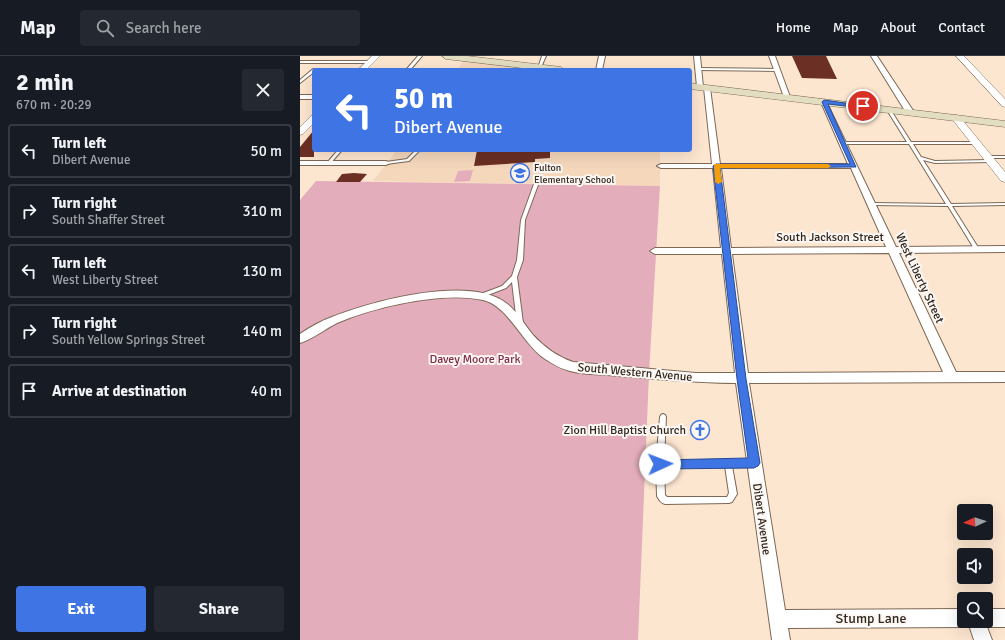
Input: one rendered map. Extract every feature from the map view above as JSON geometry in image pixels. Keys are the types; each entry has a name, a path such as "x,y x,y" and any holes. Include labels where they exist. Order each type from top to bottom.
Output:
{"main road":[{"path":"446,56 477,58 546,68"},
{"path":"699,87 1005,124"}],"street":[{"path":"599,68 602,56"},
{"name":"Dibert Avenue","path":"697,56 699,87 716,166 742,379 780,640"},
{"path":"772,56 786,97"},
{"path":"874,56 910,112"},
{"path":"960,56 1005,104"},
{"path":"364,68 373,59"},
{"path":"300,97 312,97"},
{"name":"West Liberty Street","path":"824,102 952,378"},
{"path":"956,118 1005,179"},
{"path":"301,129 312,120"},
{"path":"300,163 386,163"},
{"path":"661,166 854,166"},
{"name":"South Jackson Street","path":"655,251 1005,249"},
{"name":"South Western Avenue","path":"300,339 338,319 380,306 431,297 480,296 505,308 525,333 547,355 559,363 572,367 696,378 1005,377"},
{"name":"Stump Lane","path":"777,619 957,618"},
{"path":"993,618 1005,618"},
{"path":"979,628 983,640"}],"lane":[{"path":"410,68 420,56"},
{"path":"539,67 544,56"},
{"path":"300,62 373,59"},
{"path":"316,68 324,62"},
{"path":"698,69 777,70"},
{"path":"300,82 312,72"},
{"path":"889,110 977,249"},
{"path":"844,143 976,143"},
{"path":"328,164 338,152"},
{"path":"386,163 408,160 416,152"},
{"path":"919,158 930,162 1005,157"},
{"path":"480,296 504,287 514,277 520,260 523,220 536,184"},
{"path":"872,204 1005,204"},
{"path":"514,277 520,326"},
{"path":"663,417 660,464 661,496 665,501 729,500 733,494 728,462"},
{"path":"660,464 728,462 754,463"}],"shaded area":[{"path":"465,58 545,68 458,68"},
{"name":"Fulton Elementary School","path":"395,152 660,152 660,186 373,181"}],"green space":[{"path":"473,170 470,181 454,182 458,171"},
{"name":"Davey Moore Park","path":"316,181 660,186 649,374 638,640 300,640 300,200"}],"building":[{"path":"792,56 826,56 837,79 802,78"},
{"path":"312,132 312,152 314,152 314,157 300,157 300,147"},
{"name":"Fulton Elementary School","path":"477,152 550,152 550,158 535,159 535,162 474,166"},
{"path":"342,174 367,174 360,182 336,182"}],"slow traffic":[{"path":"718,182 716,166 828,166"}],"place":[{"name":"Fulton Elementary School","path":"520,173"},
{"name":"Zion Hill Baptist Church","path":"700,430"}],"route":[{"path":"660,464 728,462 754,463 742,379 716,166 854,166 824,102 863,106"}]}
